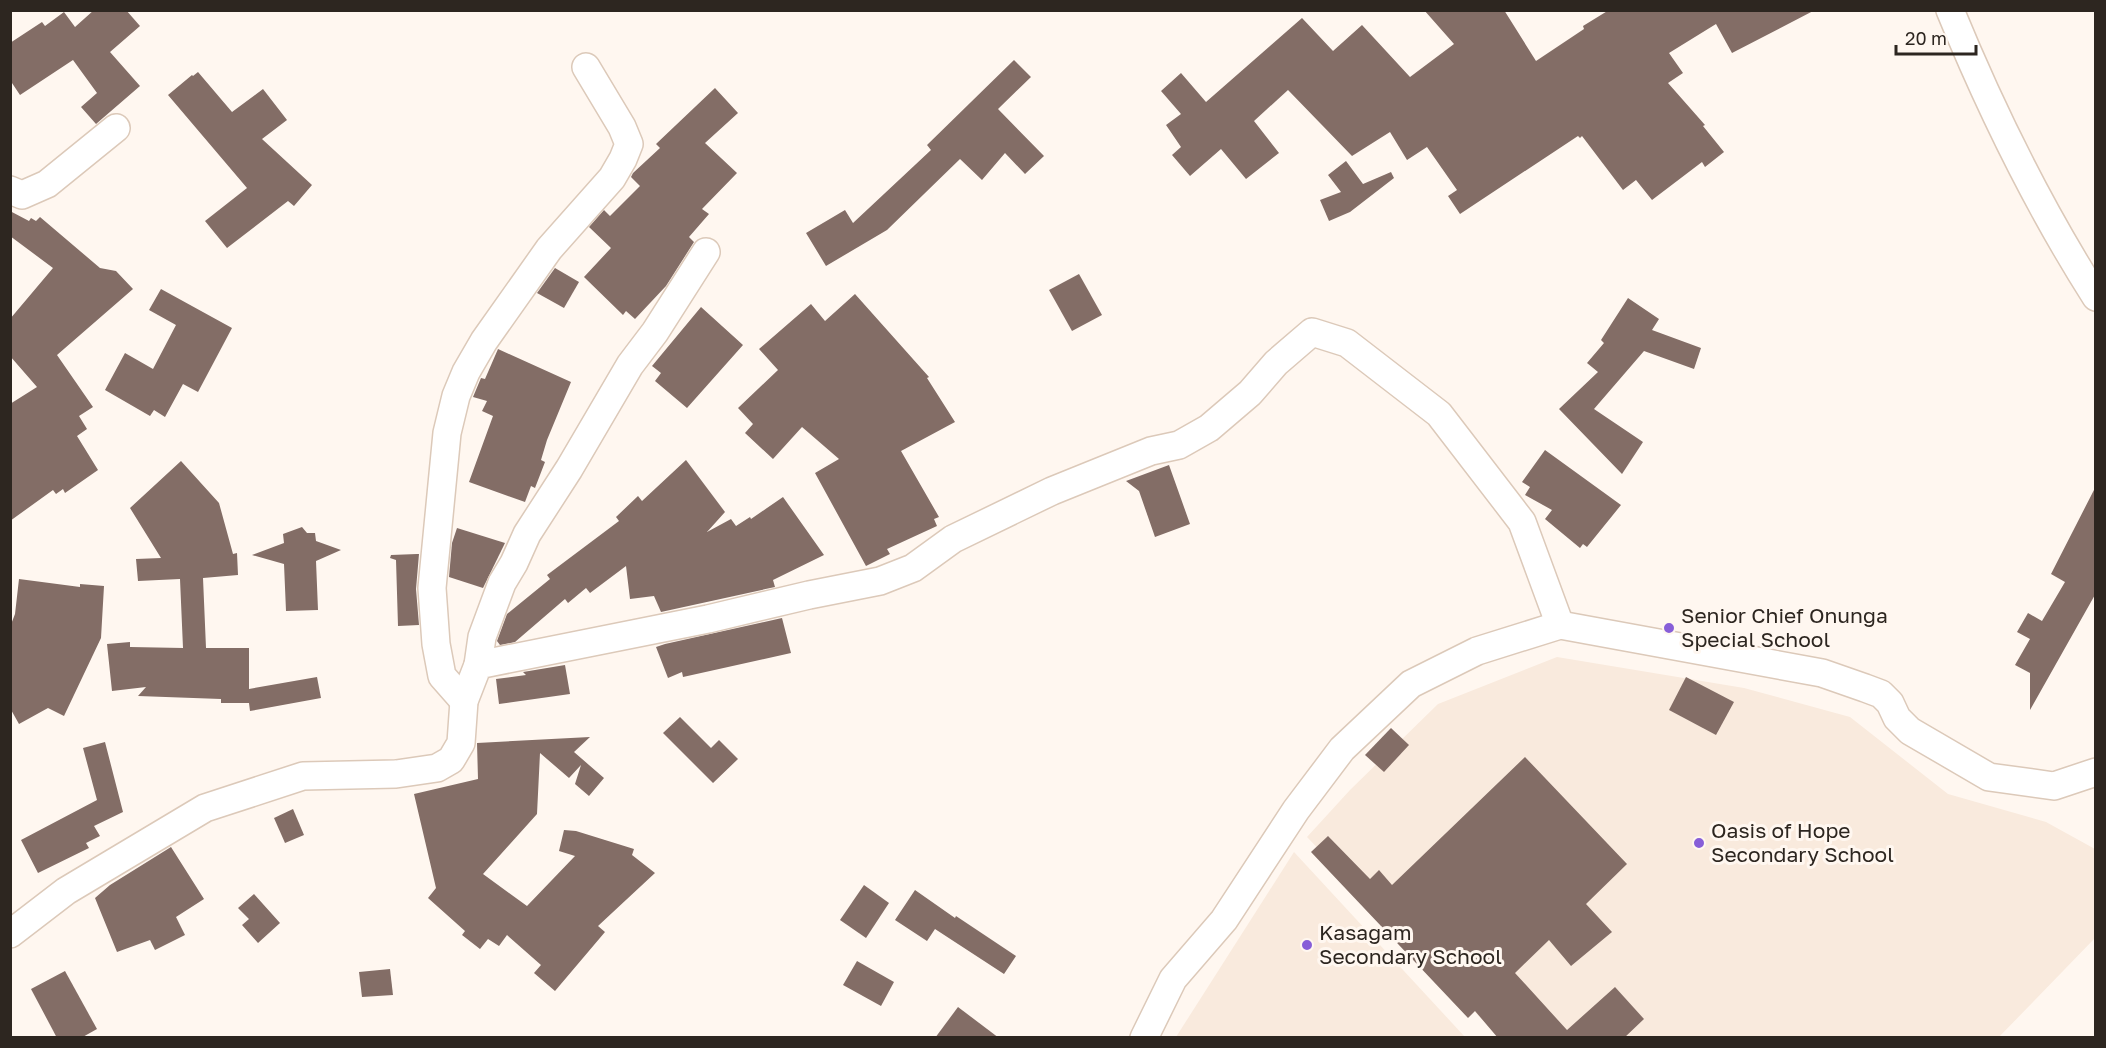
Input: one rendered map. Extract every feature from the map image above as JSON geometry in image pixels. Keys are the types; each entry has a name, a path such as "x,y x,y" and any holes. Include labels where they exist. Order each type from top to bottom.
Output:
{"street":[{"path":"1950,10 1971,63 2022,172 2096,297"},
{"path":"464,701 442,676 436,644 432,588 447,433 456,396 466,372 484,341 549,249 612,178 626,152 629,144 622,127 586,67"},
{"path":"10,190 22,195 47,184 116,129"},
{"path":"10,934 66,891 205,808 303,776 396,774 437,768 451,760 460,743 464,701 478,665 482,637 499,591 527,534 569,469 630,365 655,332 706,252"},
{"path":"478,665 708,619 891,577 913,568 952,539 1052,490 1152,451 1179,445 1209,428 1250,393 1276,363 1312,332 1347,343 1439,414 1522,522 1560,625"},
{"path":"1144,1038 1173,979 1224,920 1290,819 1342,749 1411,684 1477,651 1560,625 1822,672 1881,694 1890,704 1897,718 1910,731 1989,777 2054,786 2096,772"}],"shaded area":[{"name":"Oasis of Hope Secondary School","path":"1557,657 1744,688 1850,717 1948,794 2046,822 2095,849 2095,938 1999,1037 1499,1037 1307,837 1350,790 1438,704"},
{"name":"Kasagam Secondary School","path":"1294,852 1465,1037 1176,1037"}],"building":[{"path":"94,10 126,10 140,26 110,52 140,86 96,124 81,107 97,93 73,60 20,95 10,80 10,43 42,22 45,26 64,12 75,27"},
{"path":"1424,10 1504,10 1536,61 1609,10 1815,10 1732,53 1716,24 1669,53 1683,73 1668,83 1705,125 1703,126 1724,152 1705,167 1702,162 1652,200 1636,180 1623,190 1582,136 1580,138 1578,136 1460,214 1448,196 1457,190 1427,147 1407,160 1390,132 1352,156 1288,90 1254,121 1279,153 1246,179 1221,149 1190,176 1172,155 1181,147 1166,125 1181,114 1161,91 1181,73 1206,102 1302,18 1333,51 1362,25 1410,77 1454,44"},
{"path":"1014,60 1031,77 998,109 1044,156 1025,174 1005,153 982,180 960,159 887,230 826,266 806,233 845,210 853,223 931,150 927,145"},
{"path":"198,72 232,112 263,89 287,120 262,139 312,185 294,206 288,201 227,248 205,221 247,188 168,95"},
{"path":"715,88 738,113 705,143 737,173 702,209 709,214 689,237 694,242 666,286 635,319 626,311 623,315 584,277 611,248 589,227 604,210 610,216 640,186 631,177 633,173 660,148 656,144"},
{"path":"1346,161 1363,184 1391,172 1394,178 1350,212 1329,221 1320,200 1341,192 1328,175"},
{"path":"10,211 29,221 31,218 36,221 40,217 100,268 116,271 133,289 57,355 93,407 79,416 87,429 77,436 98,470 65,493 63,489 56,494 53,490 10,521 10,404 37,387 10,356 10,319 53,268 10,236"},
{"path":"555,268 579,282 564,308 537,293"},
{"path":"1079,274 1102,315 1072,331 1049,290"},
{"path":"161,289 232,328 198,392 183,384 165,417 154,410 150,416 105,390 125,353 153,369 176,325 149,310"},
{"path":"855,294 929,377 927,378 955,422 901,451 939,517 934,519 937,526 887,549 890,554 866,566 815,473 839,459 802,427 773,459 745,433 753,424 738,408 778,370 759,349 811,304 825,321"},
{"path":"1628,298 1659,319 1652,330 1701,348 1694,369 1644,351 1594,409 1643,442 1622,474 1559,409 1598,372 1587,363 1604,343 1601,340"},
{"path":"701,307 743,345 687,408 655,381 661,373 652,366"},
{"path":"498,349 571,382 547,440 541,460 545,462 535,488 531,486 525,502 469,482 493,416 482,411 487,401 473,397 481,378 485,379"},
{"path":"1545,450 1621,505 1587,547 1583,544 1580,548 1545,519 1552,510 1525,495 1530,487 1522,482"},
{"path":"686,460 725,512 707,532 731,519 736,526 750,517 751,519 783,497 824,555 773,580 775,587 661,612 654,596 630,599 626,566 590,593 586,588 568,603 565,599 515,642 500,645 497,641 507,614 550,579 547,575 619,521 616,517 638,496 642,501"},
{"path":"181,461 219,503 233,554 237,553 238,575 203,578 206,648 249,648 249,689 317,677 321,698 250,711 249,703 221,703 221,699 138,696 146,687 112,691 107,644 130,642 130,647 183,648 180,579 138,581 136,559 161,558 130,508"},
{"path":"1169,465 1190,524 1155,537 1139,491 1126,481"},
{"path":"2096,486 2096,593 2030,710 2030,673 2015,665 2030,639 2017,632 2028,613 2042,621 2065,582 2051,574"},
{"path":"302,527 307,533 315,533 316,541 341,550 316,561 318,610 286,611 284,564 252,555 284,543 283,534"},
{"path":"457,528 505,543 483,588 449,577 452,543"},
{"path":"419,554 416,589 419,625 398,626 396,560 390,558 391,555"},
{"path":"19,579 80,587 80,584 104,586 101,638 64,716 48,708 19,724 10,708 10,627 15,614"},
{"path":"782,618 791,653 683,677 682,672 668,678 656,647 665,644"},
{"path":"565,665 570,694 499,704 496,679 526,675 523,672"},
{"path":"1686,677 1734,702 1716,735 1669,710"},
{"path":"680,717 711,748 719,740 738,759 713,783 663,733"},
{"path":"1391,728 1409,745 1384,772 1365,755"},
{"path":"590,737 574,752 604,778 589,796 575,784 581,765 569,778 540,753 537,814 483,874 527,906 575,856 559,851 564,830 576,831 634,849 632,855 655,873 598,926 605,932 555,991 534,973 541,965 507,935 499,946 488,939 480,949 462,935 465,931 428,898 436,888 414,794 478,779 477,743"},
{"path":"105,742 123,812 94,826 100,836 86,843 89,848 38,873 21,840 97,800 83,748"},
{"path":"1525,757 1627,864 1586,904 1612,932 1571,966 1549,940 1515,973 1567,1030 1615,987 1644,1019 1624,1038 1498,1038 1475,1011 1468,1018 1311,852 1328,836 1370,879 1379,870 1392,885"},
{"path":"293,809 304,835 285,843 274,818"},
{"path":"171,847 204,899 176,917 185,935 155,950 150,940 117,952 95,898 110,885"},
{"path":"864,885 889,903 866,938 840,920"},
{"path":"915,890 1016,956 1004,974 935,929 927,941 895,920"},
{"path":"254,894 280,923 258,943 242,925 249,919 238,908"},
{"path":"857,961 894,982 881,1006 843,985"},
{"path":"390,969 393,995 362,997 359,972"},
{"path":"65,971 97,1029 81,1038 57,1038 31,989"},
{"path":"958,1007 999,1038 935,1038"}],"place":[{"name":"Senior Chief Onunga Special School","path":"1669,628"},
{"name":"Oasis of Hope Secondary School","path":"1699,843"},
{"name":"Kasagam Secondary School","path":"1307,945"}]}
